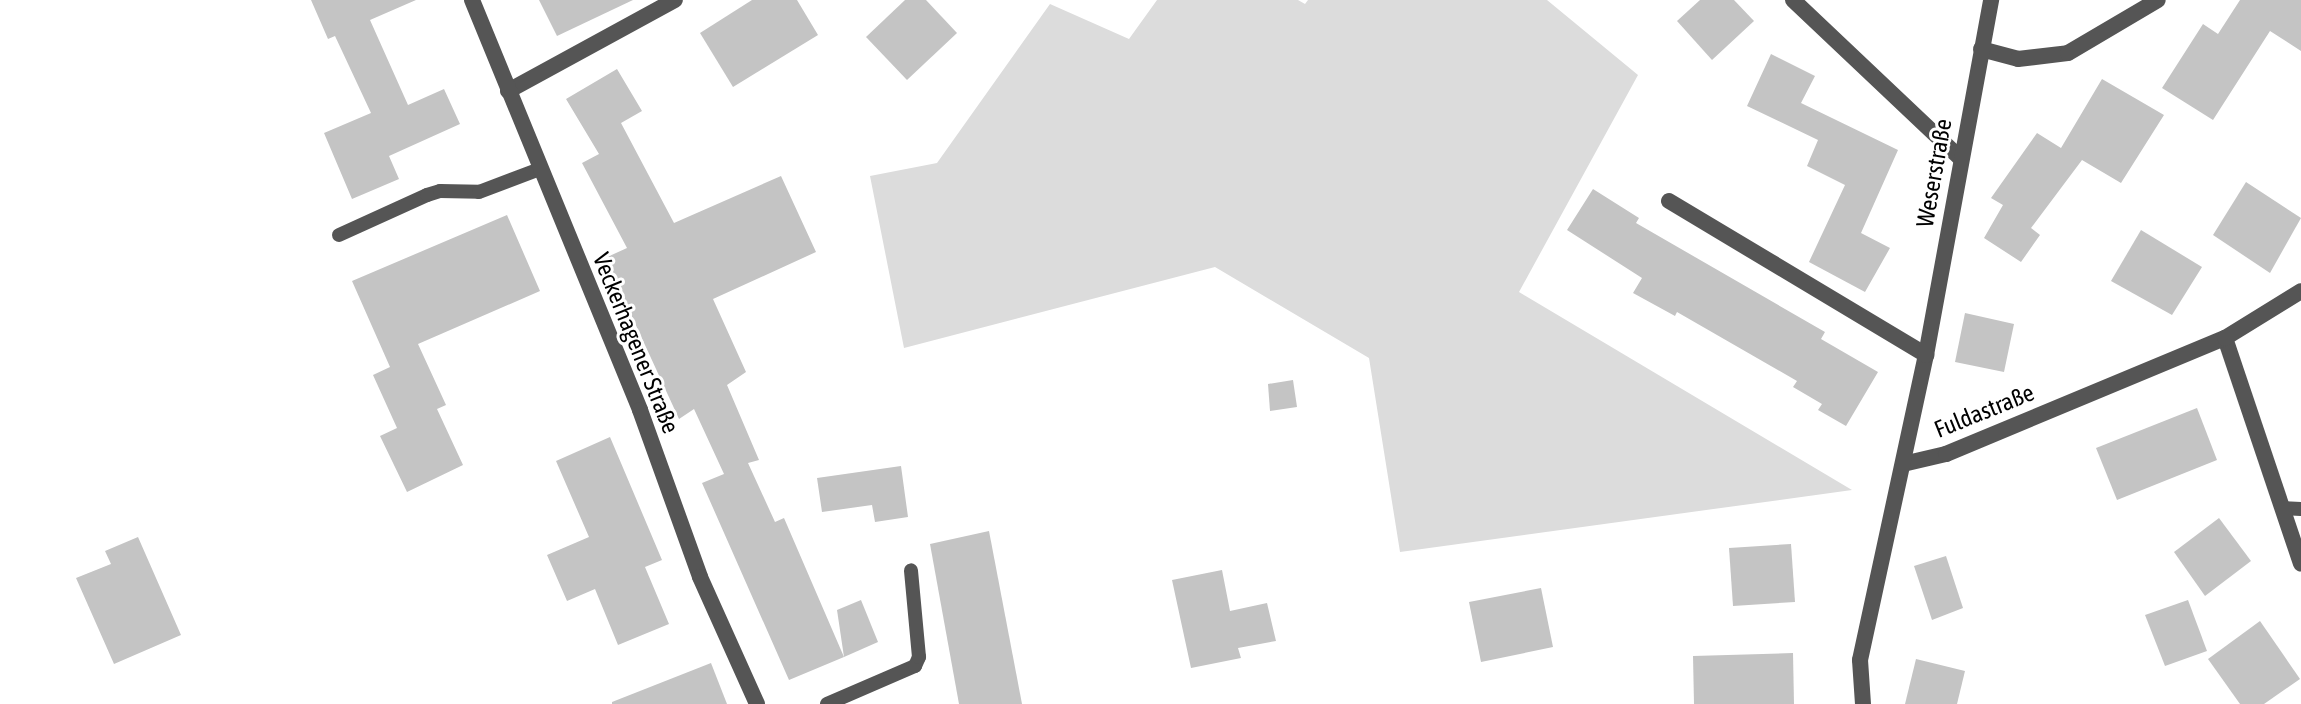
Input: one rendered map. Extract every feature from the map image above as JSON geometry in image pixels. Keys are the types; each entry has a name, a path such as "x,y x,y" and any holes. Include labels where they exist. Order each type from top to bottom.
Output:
{"street":[{"name":"Veckerhagener Straße","path":"472,0 640,410 700,577 757,704"},
{"path":"508,91 675,0"},
{"path":"1793,0 1961,159"},
{"name":"Weserstraße","path":"1903,464 1991,0"},
{"path":"1981,49 2018,59 2068,53 2158,0"},
{"path":"1669,201 1926,355"},
{"name":"Fuldastraße","path":"1903,464 1946,454 2225,338 2301,291"},
{"path":"2225,338 2301,564"},
{"path":"1863,704 1860,660 1903,464"}],"lane":[{"path":"339,235 427,195 440,191 479,192 540,169"},
{"path":"2283,508 2301,509"},
{"path":"827,704 915,666 919,657 911,570"}],"shaded area":[{"path":"1157,0 1298,0 1305,4 1308,0 1547,0 1638,75 1519,292 1852,490 1400,552 1369,358 1215,267 904,348 870,176 937,163 1050,4 1129,39"}],"building":[{"path":"311,0 416,0 370,20 408,105 444,89 460,124 389,156 399,179 352,199 324,133 371,113 335,36 328,39"},
{"path":"539,0 633,0 557,36"},
{"path":"752,0 797,0 818,35 733,87 700,33"},
{"path":"905,0 926,0 957,33 907,80 866,37"},
{"path":"1700,0 1734,0 1754,21 1712,60 1677,21"},
{"path":"2240,0 2301,0 2301,51 2270,31 2213,120 2162,88 2203,24 2218,34"},
{"path":"1771,54 1815,76 1801,103 1898,150 1861,233 1890,248 1865,292 1809,262 1845,185 1807,166 1818,140 1747,106"},
{"path":"617,69 642,111 621,123 674,223 781,176 816,252 713,299 746,372 727,385 759,460 748,463 775,522 784,518 844,657 789,680 702,483 724,474 694,409 679,419 605,258 627,248 582,163 599,154 566,99"},
{"path":"2102,79 2164,115 2121,183 2082,160 2031,228 2040,235 2021,262 1984,238 2003,205 1991,198 2037,133 2061,148"},
{"path":"2246,182 2301,218 2270,273 2213,235"},
{"path":"1593,189 1639,218 1636,223 1825,332 1821,339 1878,372 1846,426 1818,410 1822,404 1793,387 1797,381 1677,312 1675,316 1633,293 1642,278 1567,230"},
{"path":"507,215 540,291 418,344 446,405 437,409 463,465 407,492 380,436 397,428 373,375 390,367 352,281"},
{"path":"2141,230 2202,267 2172,315 2111,281"},
{"path":"1965,313 2014,324 2004,372 1955,362"},
{"path":"1293,380 1297,407 1270,411 1268,384"},
{"path":"2197,408 2217,460 2117,500 2096,448"},
{"path":"610,437 662,560 645,567 669,624 618,645 595,589 567,601 547,555 589,537 556,461"},
{"path":"901,466 908,517 875,522 872,505 822,512 817,478"},
{"path":"2219,518 2251,561 2205,596 2174,552"},
{"path":"989,531 1022,704 959,704 930,544"},
{"path":"138,537 181,635 114,664 76,578 111,564 105,551"},
{"path":"1791,544 1795,602 1733,606 1729,548"},
{"path":"1946,556 1963,608 1932,620 1914,566"},
{"path":"1222,570 1230,611 1267,603 1276,641 1238,648 1241,658 1191,668 1172,580"},
{"path":"1541,588 1553,647 1481,662 1469,602"},
{"path":"861,600 878,642 844,657 837,610"},
{"path":"2188,600 2207,651 2165,666 2145,615"},
{"path":"2260,621 2300,679 2264,704 2240,704 2208,659"},
{"path":"1793,653 1794,704 1694,704 1693,656"},
{"path":"1916,659 1965,671 1957,704 1905,704"},
{"path":"711,663 727,704 612,704 612,702"}]}
